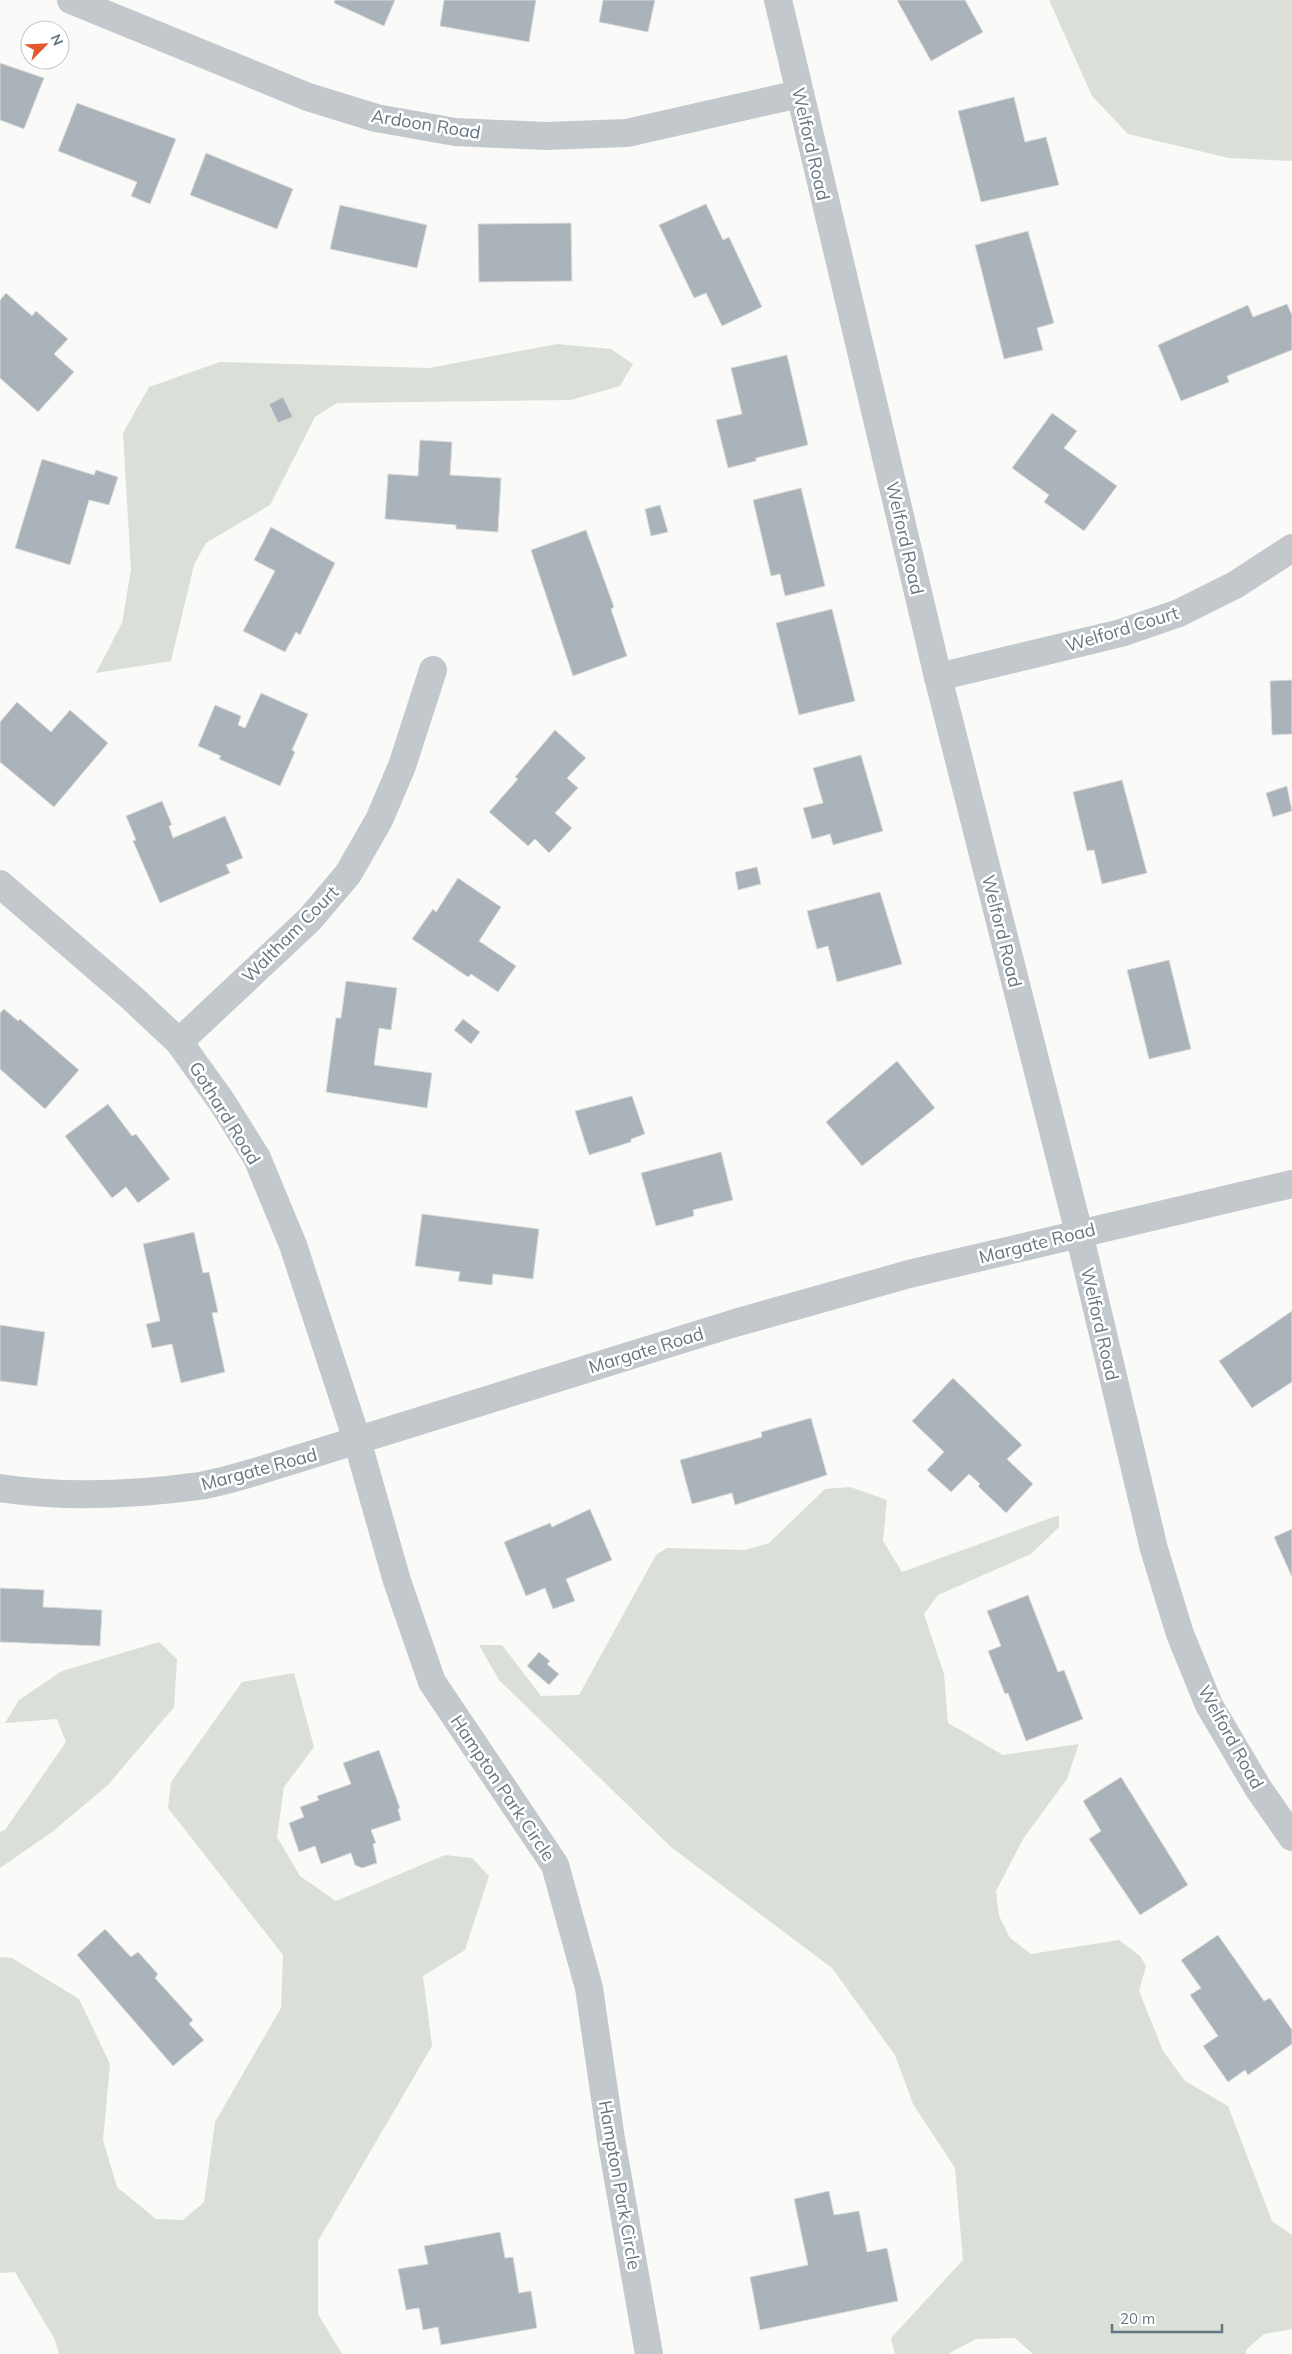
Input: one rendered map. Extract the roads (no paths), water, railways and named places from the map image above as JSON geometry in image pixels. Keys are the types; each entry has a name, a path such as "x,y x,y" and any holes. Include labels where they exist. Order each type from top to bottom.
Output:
{"street":[{"name":"Ardoon Road","path":"71,0 308,97 376,118 455,132 545,136 627,133 799,94"},
{"name":"Welford Road","path":"778,0 938,677 1079,1233 1154,1548 1180,1634 1210,1706 1258,1788 1292,1837"},
{"name":"Welford Court","path":"938,677 1121,633 1179,613 1235,585 1292,548"},
{"name":"Waltham Court","path":"179,1042 310,919 348,874 379,820 402,766 433,670"},
{"name":"Gothard Road","path":"0,884 131,996 179,1042 222,1102 256,1158 293,1245 357,1440"},
{"name":"Margate Road","path":"0,1488 36,1493 123,1493 201,1486 255,1472 735,1323 910,1274 1292,1184"},
{"name":"Hampton Park Circle","path":"357,1440 397,1581 432,1682 555,1865 589,1988 611,2139 649,2354"}]}
